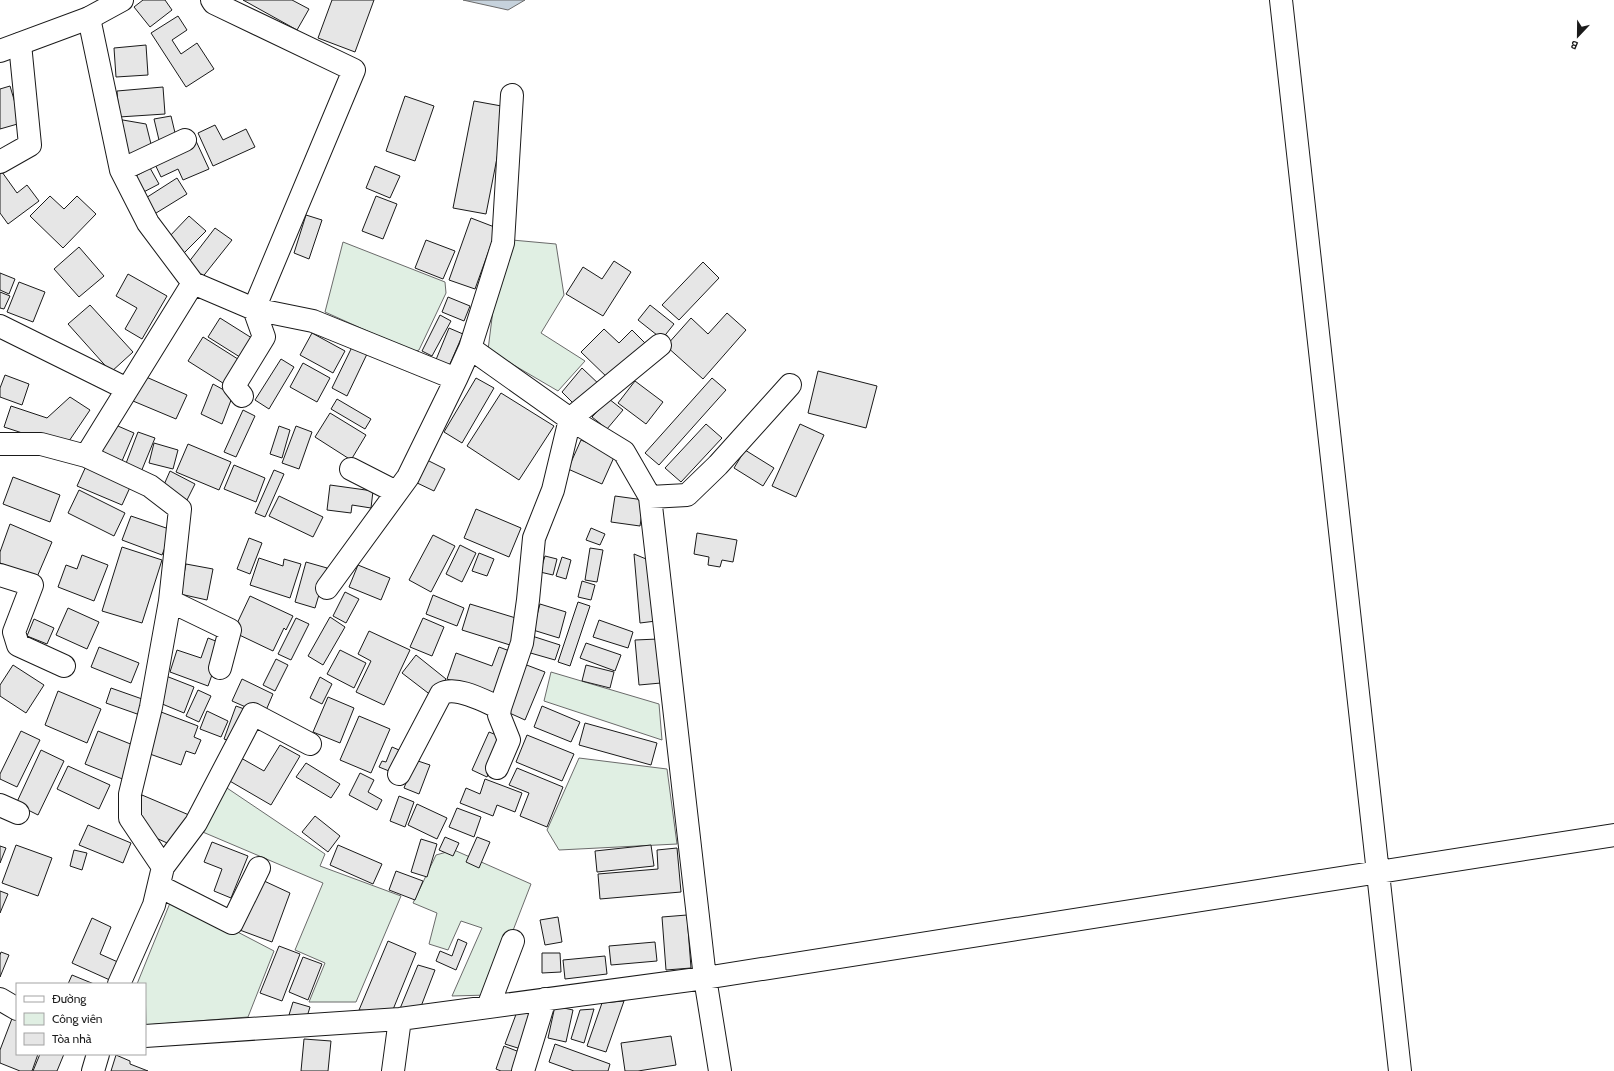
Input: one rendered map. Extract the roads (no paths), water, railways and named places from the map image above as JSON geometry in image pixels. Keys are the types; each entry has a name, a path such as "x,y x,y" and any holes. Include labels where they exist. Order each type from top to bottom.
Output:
{"street":[{"path":"0,51 89,18 122,0"},
{"path":"212,0 214,3 354,70 254,309 264,337 234,386 242,396"},
{"path":"1282,0 1400,1071"},
{"path":"89,18 121,170 148,223 193,283 254,309 313,321 456,379"},
{"path":"0,162 30,145 20,44"},
{"path":"326,588 408,477 470,348 503,243 512,95"},
{"path":"121,170 185,140"},
{"path":"86,456 193,283"},
{"path":"0,326 127,389"},
{"path":"497,768 509,740 499,715 522,643 534,538 553,490 570,419 660,345"},
{"path":"470,348 570,419 624,452 650,497 705,978 720,1071"},
{"path":"650,497 687,494 718,465 790,385"},
{"path":"0,444 41,444 86,456 150,486 180,508 170,601 151,707 130,794 130,818 161,877 232,923 259,868"},
{"path":"351,469 396,492"},
{"path":"0,575 32,585 14,632 18,645 64,666"},
{"path":"170,601 230,630 220,668"},
{"path":"399,774 441,694 447,690 459,691 500,708"},
{"path":"119,983 154,904 161,877 196,823 253,714 310,744"},
{"path":"146,1036 400,1019 545,1000 705,978 1614,835"},
{"path":"488,1007 513,941"},
{"path":"0,1000 16,1008"},
{"path":"523,1071 545,1000"},
{"path":"393,1071 400,1019"},
{"path":"93,1071 98,1055"}]}
